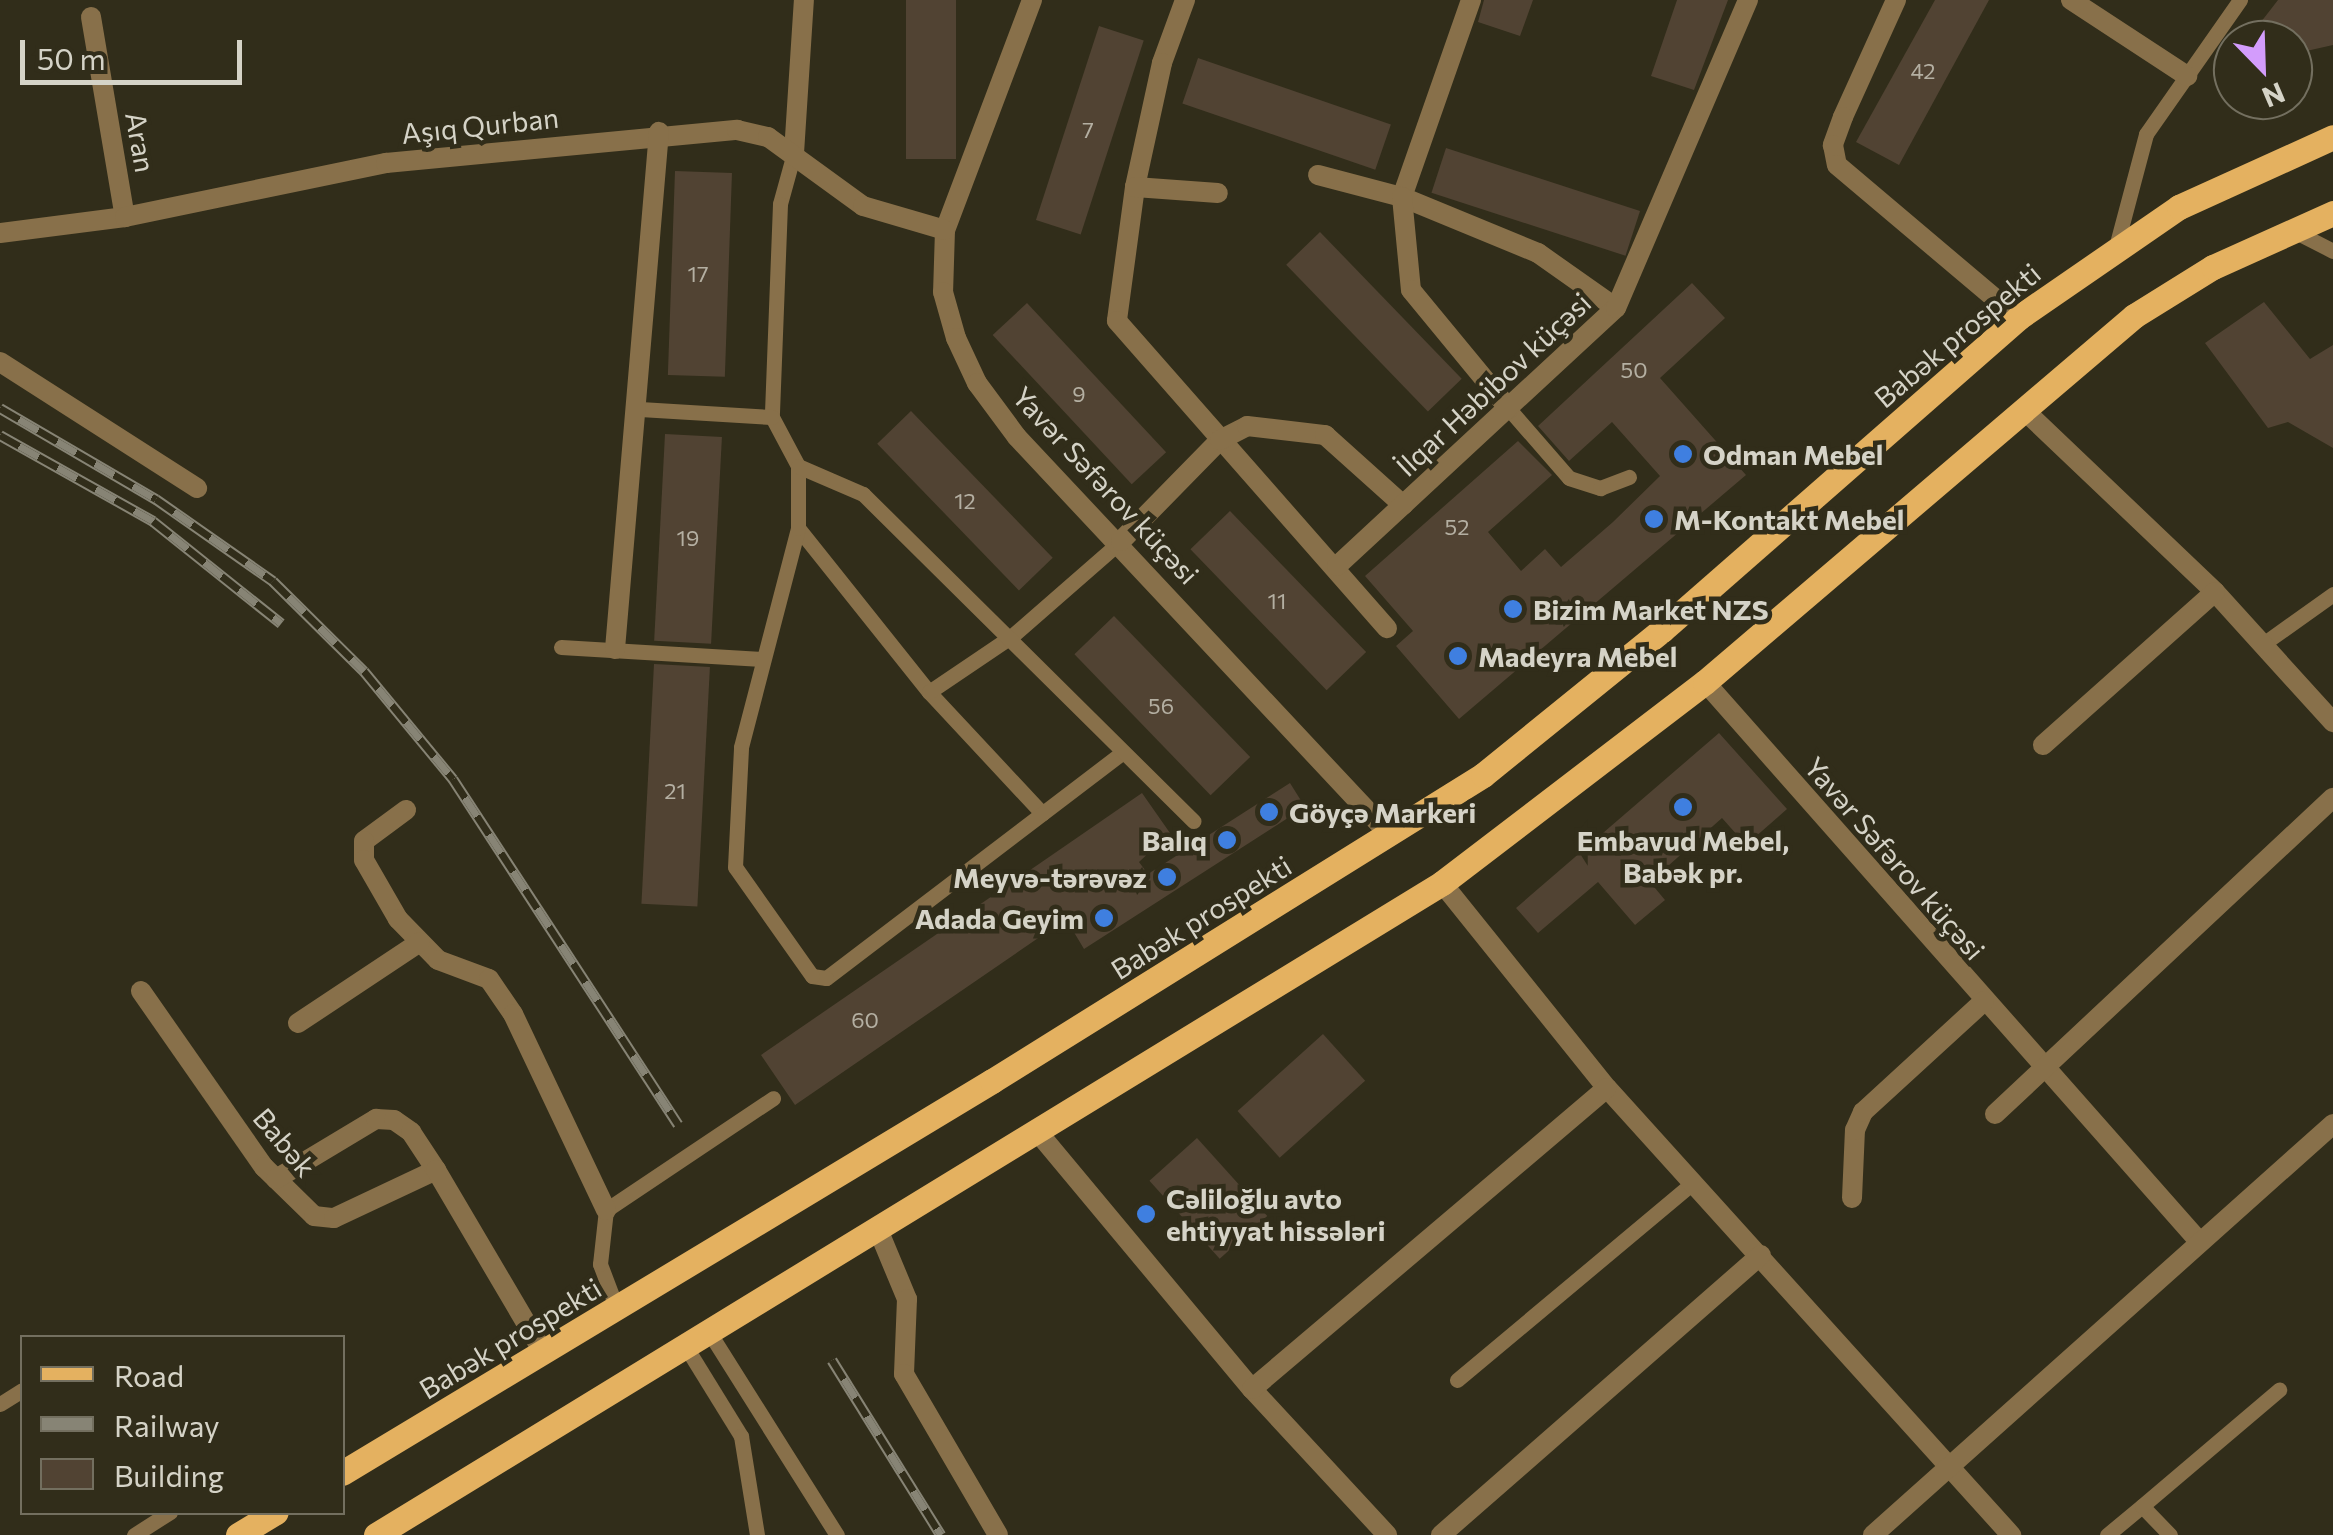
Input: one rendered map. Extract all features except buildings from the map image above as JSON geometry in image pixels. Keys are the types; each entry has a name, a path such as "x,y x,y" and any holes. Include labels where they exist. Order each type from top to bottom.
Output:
{"main road":[{"name":"Babək prospekti","path":"345,1469 617,1309 1390,835 1574,705 2018,318 2178,206 2333,137"},
{"path":"376,1535 1442,884 1705,682 2134,316 2213,267 2333,213"},
{"path":"238,1535 271,1515"}],"street":[{"path":"794,153 804,0"},
{"name":"Yavər Səfərov küçəsi","path":"1032,0 945,230 943,292 977,383 1017,437 1121,541 1390,835"},
{"path":"1185,0 1162,62 1135,187 1116,322 1387,628"},
{"path":"1470,0 1402,197 1411,290 1509,410"},
{"name":"İlqar Həbibov küçəsi","path":"1336,566 1616,308 1748,0"},
{"path":"1896,0 1833,145 1838,166 2018,318"},
{"path":"2072,0 2186,76"},
{"name":"Aran","path":"91,17 126,218"},
{"name":"Aşıq Qurban","path":"0,233 126,218 386,163 659,132 738,130 768,137 863,206 945,230"},
{"path":"615,650 640,408 659,132"},
{"path":"1318,175 1402,197 1538,252 1616,308"},
{"path":"1135,187 1218,193"},
{"path":"0,362 197,488"},
{"path":"2023,409 2214,592 2333,722"},
{"path":"1121,541 1220,440 1248,426 1325,435 1403,504"},
{"path":"2043,745 2214,592"},
{"name":"Yavər Səfərov küçəsi","path":"1705,682 2198,1240"},
{"path":"1995,1114 2333,798"},
{"path":"406,810 364,841 364,860 420,942 438,960 489,980 497,991 606,1210"},
{"path":"1442,884 1607,1088 2010,1535"},
{"path":"298,1022 420,942"},
{"name":"Babək","path":"140,991 276,1178 314,1216 334,1218 436,1170"},
{"path":"1852,1198 1855,1130 1862,1112 1984,1002"},
{"path":"1252,1389 1607,1088"},
{"path":"276,1178 376,1119 411,1132 543,1352"},
{"path":"1873,1535 2198,1240 2333,1124"},
{"path":"1036,1130 1252,1389 1387,1535"},
{"path":"877,1228 907,1299 904,1374 998,1535"},
{"path":"1440,1535 1761,1255"}],"lane":[{"path":"2116,246 2146,134 2240,0"},
{"path":"794,153 780,204 772,417 798,466 798,528 741,747 735,867 812,976 826,978 1123,752"},
{"path":"2292,230 2333,251"},
{"path":"640,408 772,417"},
{"path":"1509,410 1570,478 1600,488 1629,477"},
{"path":"798,466 863,494 1012,636 1193,821"},
{"path":"798,528 929,692 1042,814"},
{"path":"929,692 1012,636 1121,541"},
{"path":"2264,644 2333,594"},
{"path":"561,647 762,659"},
{"path":"617,1309 600,1264 606,1210 774,1098"},
{"path":"1458,1380 1694,1182"},
{"path":"709,1332 837,1535"},
{"path":"686,1347 741,1436 757,1535"},
{"path":"2107,1535 2279,1390"},
{"path":"2142,1506 2170,1535"},
{"path":"134,1535 165,1515"}],"railway":[{"path":"0,408 156,499 273,581 364,671 453,779 678,1124"},
{"path":"0,435 153,521 281,623"},
{"path":"832,1360 941,1535"}],"place":[{"name":"Odman Mebel","path":"1683,454"},
{"name":"M-Kontakt Mebel","path":"1654,519"},
{"name":"Bizim Market NZS","path":"1513,609"},
{"name":"Madeyra Mebel","path":"1458,656"},
{"name":"Embavud Mebel, Babək pr.","path":"1683,807"},
{"name":"Göyçə Markeri","path":"1269,812"},
{"name":"Balıq","path":"1227,840"},
{"name":"Meyvə-tərəvəz","path":"1167,877"},
{"name":"Adada Geyim","path":"1104,918"},
{"name":"Cəliloğlu avto ehtiyyat hissələri","path":"1146,1214"}]}
